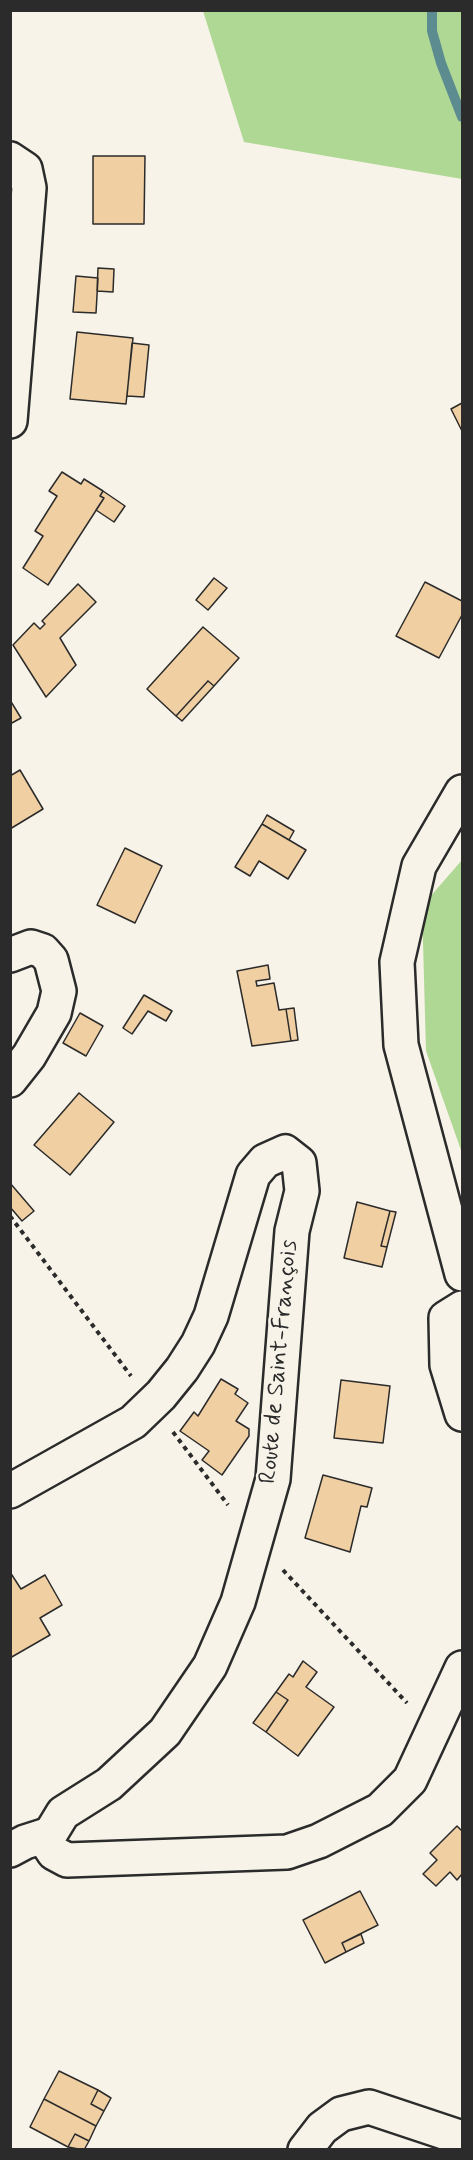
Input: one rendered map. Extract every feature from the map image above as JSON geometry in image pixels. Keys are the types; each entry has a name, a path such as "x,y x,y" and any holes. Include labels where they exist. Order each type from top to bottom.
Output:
{"main road":[{"path":"10,159 18,162 25,169 29,197 10,421"},
{"path":"462,792 419,866 397,962 401,1045 462,1274"},
{"path":"10,955 14,951 31,947 43,951 51,960 59,991 54,1013 28,1056 10,1080"},
{"name":"Route de Saint-François","path":"10,1491 133,1422 152,1404 182,1369 198,1344 211,1316 253,1175 265,1161 285,1152 299,1163 302,1191 292,1231 273,1479 254,1539 238,1602 210,1666 165,1732 109,1784 63,1813 50,1834"},
{"path":"462,1308 446,1318 447,1365 462,1414"},
{"path":"50,1834 46,1841 54,1853 68,1860 287,1852 319,1841 380,1810 410,1780 462,1668"},
{"path":"10,1850 25,1842 50,1834"},
{"path":"305,2150 322,2128 341,2114 369,2107 462,2138"}],"path":[{"path":"10,1216 254,1539 415,1712"}],"green space":[{"path":"203,11 462,11 462,179 244,142"},
{"path":"462,860 462,1153 426,1051 422,906"}],"building":[{"path":"93,156 145,156 144,224 93,224"},
{"path":"98,268 114,269 113,292 97,291"},
{"path":"76,276 98,278 96,313 73,312"},
{"path":"77,332 133,338 126,404 70,399"},
{"path":"132,343 149,345 144,397 127,396"},
{"path":"462,403 462,431 451,409"},
{"path":"62,472 81,484 84,479 103,491 100,496 104,498 48,585 23,568 43,536 35,531 57,496 49,491"},
{"path":"103,491 125,506 114,522 96,510 104,498 100,496"},
{"path":"214,578 227,588 208,610 196,600"},
{"path":"425,582 462,601 462,615 439,658 396,636"},
{"path":"78,584 96,602 60,638 76,665 46,697 13,645 34,623 40,629 45,624 42,621"},
{"path":"203,627 239,658 214,686 208,681 176,716 147,689"},
{"path":"208,681 214,686 182,721 176,716"},
{"path":"10,700 21,718 10,724"},
{"path":"20,770 43,809 10,829 10,776"},
{"path":"267,815 294,831 289,840 262,824"},
{"path":"262,824 306,850 288,879 259,861 250,876 235,867"},
{"path":"125,848 162,866 135,923 97,905"},
{"path":"268,965 270,979 256,981 257,986 274,983 279,1010 286,1009 291,1041 252,1046 237,971"},
{"path":"144,995 172,1011 166,1021 148,1011 132,1034 123,1028"},
{"path":"294,1008 298,1040 291,1041 286,1009"},
{"path":"80,1013 103,1026 86,1056 63,1043"},
{"path":"79,1093 114,1122 70,1175 34,1145"},
{"path":"10,1183 34,1211 22,1221 10,1207"},
{"path":"357,1202 390,1211 381,1246 387,1247 382,1267 344,1258"},
{"path":"390,1211 396,1212 387,1247 381,1246"},
{"path":"221,1379 238,1389 235,1394 248,1403 236,1421 249,1429 249,1436 222,1475 202,1460 209,1451 180,1431 194,1412 198,1416"},
{"path":"341,1380 390,1386 383,1443 334,1438"},
{"path":"323,1475 372,1488 367,1507 361,1506 350,1552 305,1538"},
{"path":"10,1572 21,1589 45,1575 62,1605 40,1618 50,1635 10,1658"},
{"path":"303,1661 317,1672 306,1687 334,1707 298,1756 266,1732 288,1700 276,1692 289,1674 293,1677"},
{"path":"276,1692 288,1700 266,1732 253,1723"},
{"path":"457,1826 462,1831 462,1874 457,1880 450,1872 436,1886 423,1874 437,1860 430,1853"},
{"path":"360,1891 378,1925 342,1943 346,1952 325,1963 303,1920"},
{"path":"361,1934 364,1943 346,1952 342,1943"},
{"path":"59,2071 98,2090 91,2104 104,2111 96,2126 44,2099"},
{"path":"98,2090 111,2098 104,2111 91,2104"},
{"path":"44,2099 96,2126 89,2141 75,2134 68,2147 30,2127"},
{"path":"75,2134 89,2141 84,2150 68,2147"}],"waterway":[{"path":"432,10 432,31 441,63 462,117"}]}
